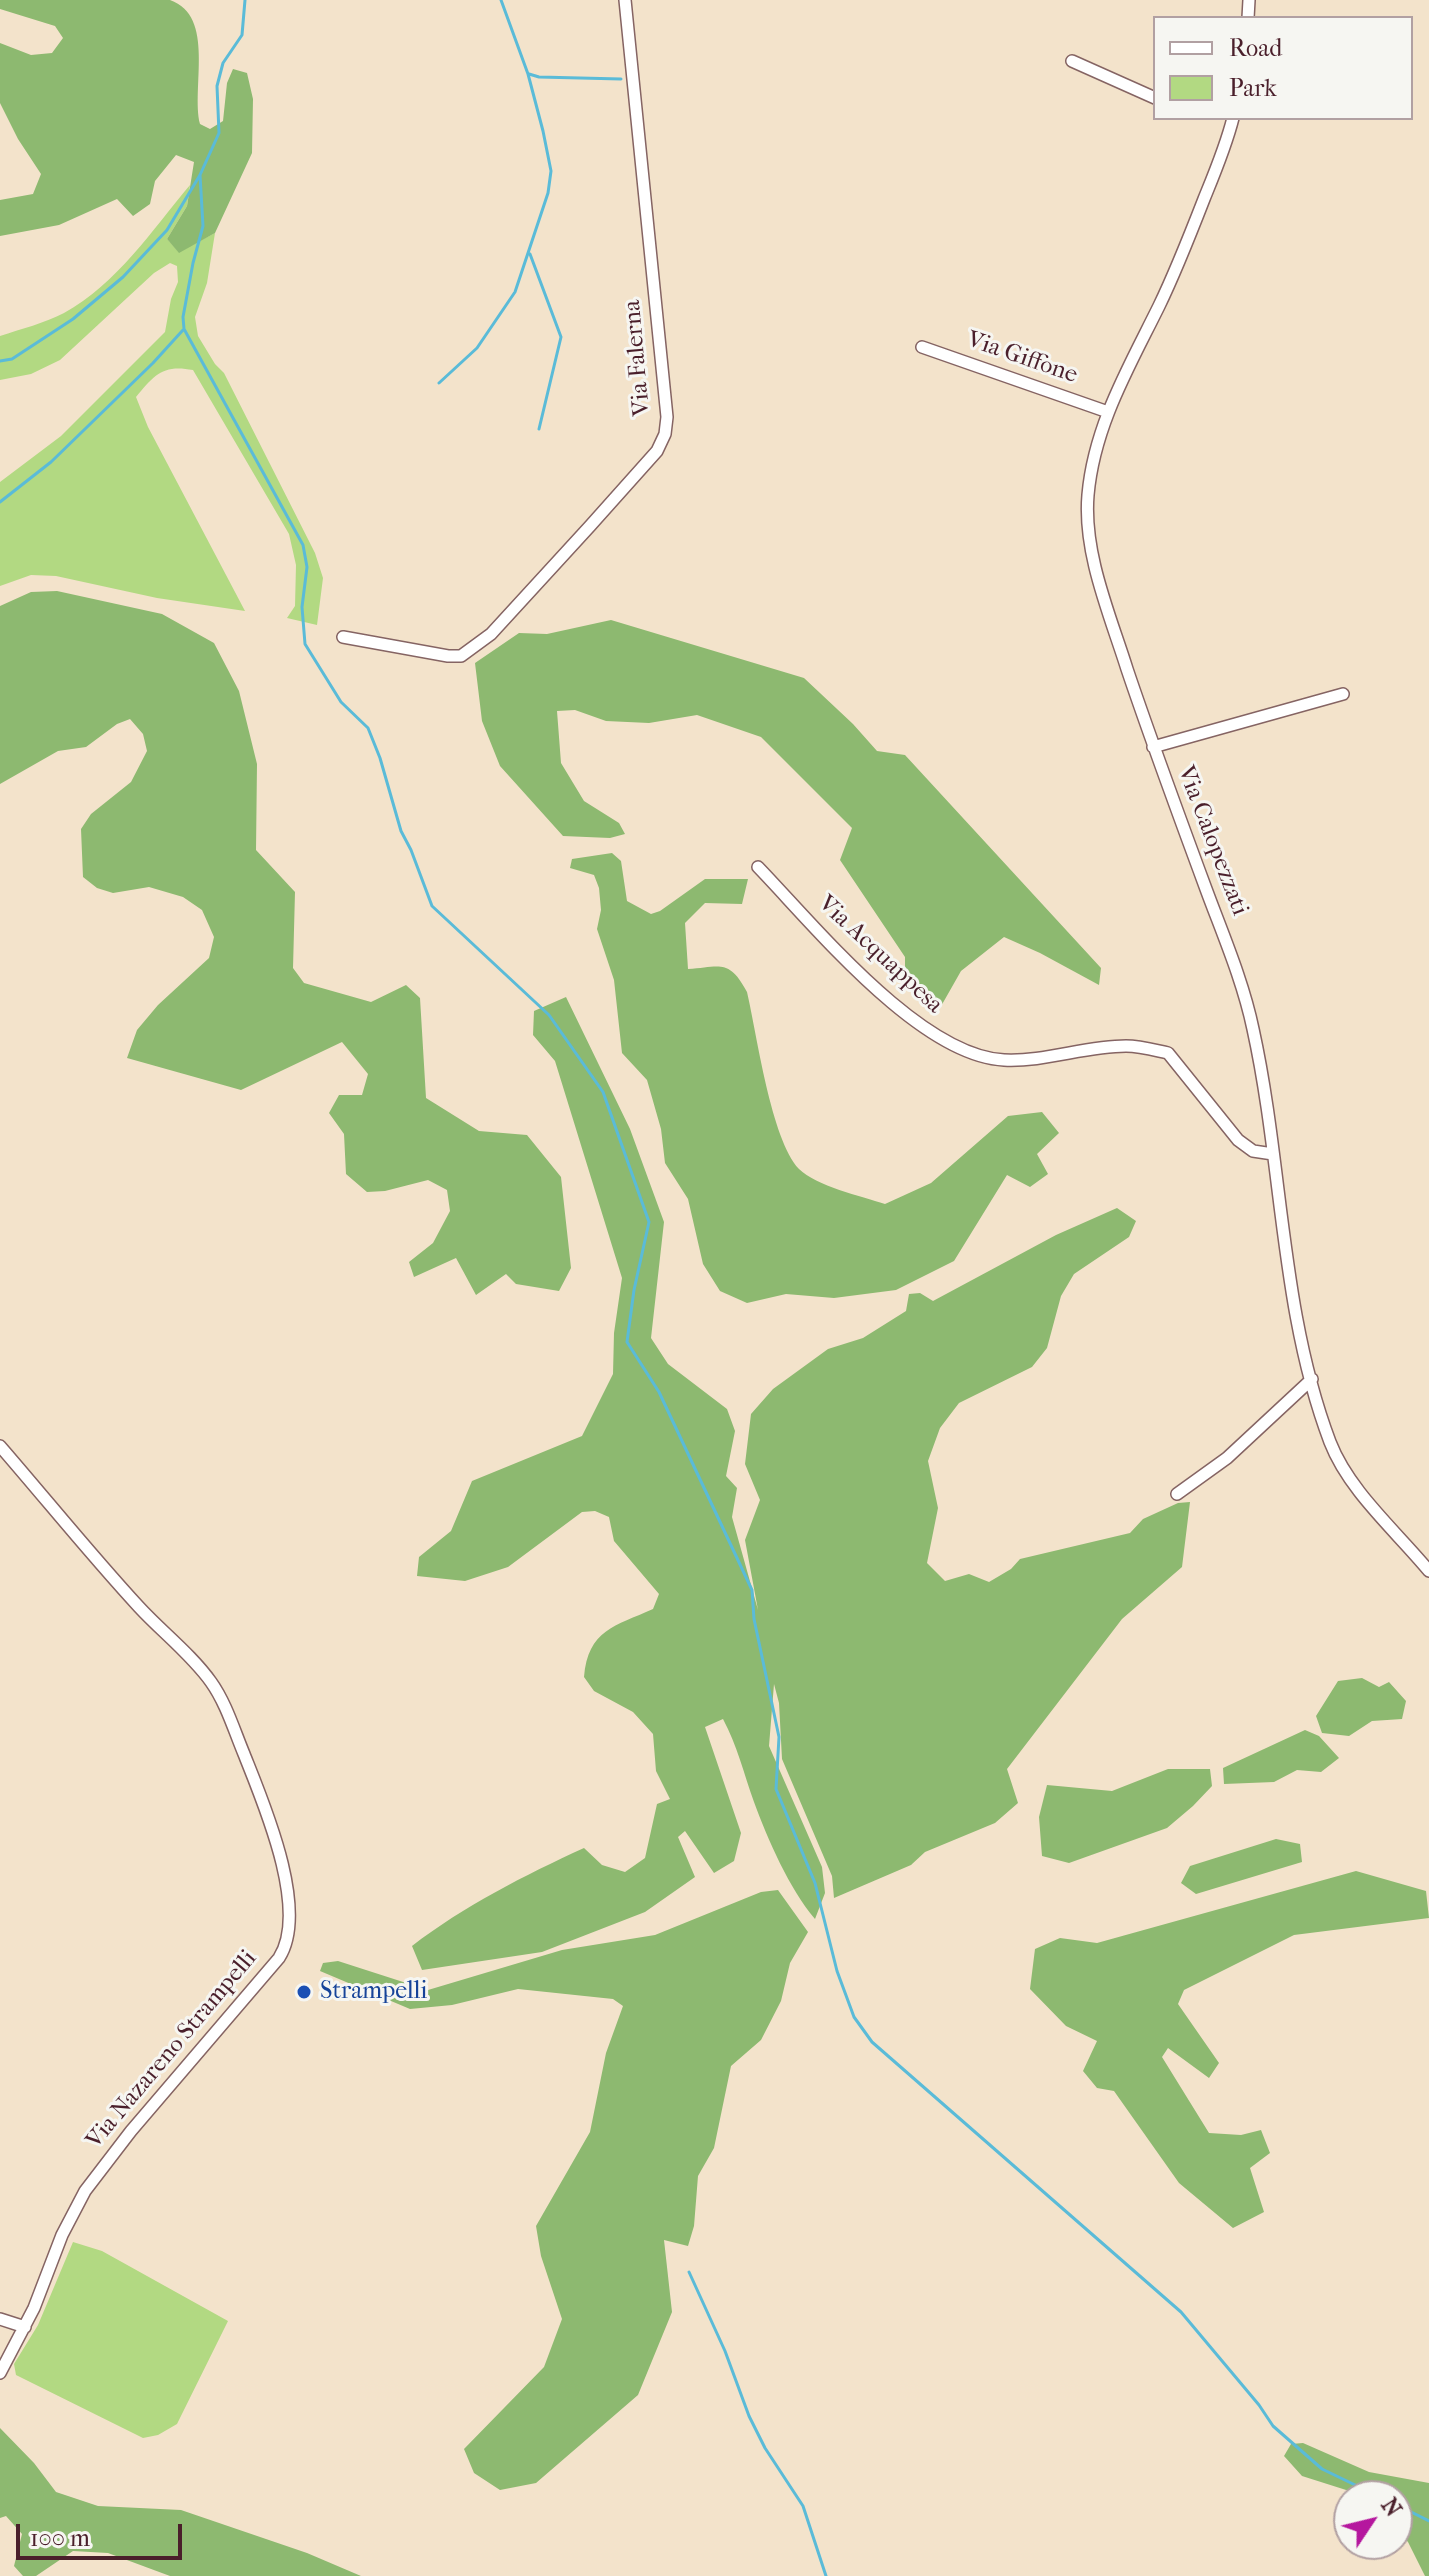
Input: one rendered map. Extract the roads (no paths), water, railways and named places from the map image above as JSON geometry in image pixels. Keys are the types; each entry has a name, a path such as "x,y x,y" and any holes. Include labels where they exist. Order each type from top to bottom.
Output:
{"street":[{"name":"Via Falerna","path":"343,637 448,656 461,656 468,652 501,623 663,441 667,417 625,0"},
{"path":"1072,61 1153,97"},
{"name":"Via Calopezzati","path":"1232,120 1177,269 1108,412 1090,478 1089,525 1102,588 1153,747 1244,993 1261,1065 1286,1257 1323,1420 1341,1464 1429,1571"},
{"name":"Via Giffone","path":"922,347 1108,412"},
{"path":"1153,747 1343,694"},
{"name":"Via Acquappesa","path":"758,867 889,999 923,1028 949,1044 974,1054 1004,1060 1123,1046 1168,1053 1238,1140 1253,1151 1273,1154"},
{"path":"1177,1494 1227,1458 1312,1379"},
{"name":"Via Nazareno Strampelli","path":"0,1446 130,1597 213,1685 227,1712 272,1827 285,1880 289,1926 286,1946 279,1958 131,2131 85,2191 62,2235 25,2327 0,2373"},
{"path":"0,2319 25,2327"}],"waterway":[{"path":"0,361 12,359 73,319 123,277 167,230 200,175 219,133 217,86 223,63 242,35 245,0"},
{"path":"439,383 477,348 515,292 548,193 551,171 543,131 528,74 501,0"},
{"path":"529,74 539,77 621,79"},
{"path":"200,175 203,226 183,317 184,329 303,545 307,567 302,607 305,644 341,702 368,728 401,831 432,906 549,1015 603,1092 649,1222 634,1290 627,1342 659,1392 752,1590 754,1619 779,1737 776,1789 815,1883 837,1971 854,2017 872,2042 1181,2312 1273,2426 1322,2469 1345,2480"},
{"path":"530,254 561,337 539,429"},
{"path":"0,502 51,462 183,330"},
{"path":"689,2272 725,2351 749,2416 765,2448 803,2506 826,2576"},
{"path":"1413,2513 1429,2521"}],"place":[{"name":"Strampelli","path":"304,1992"}]}
